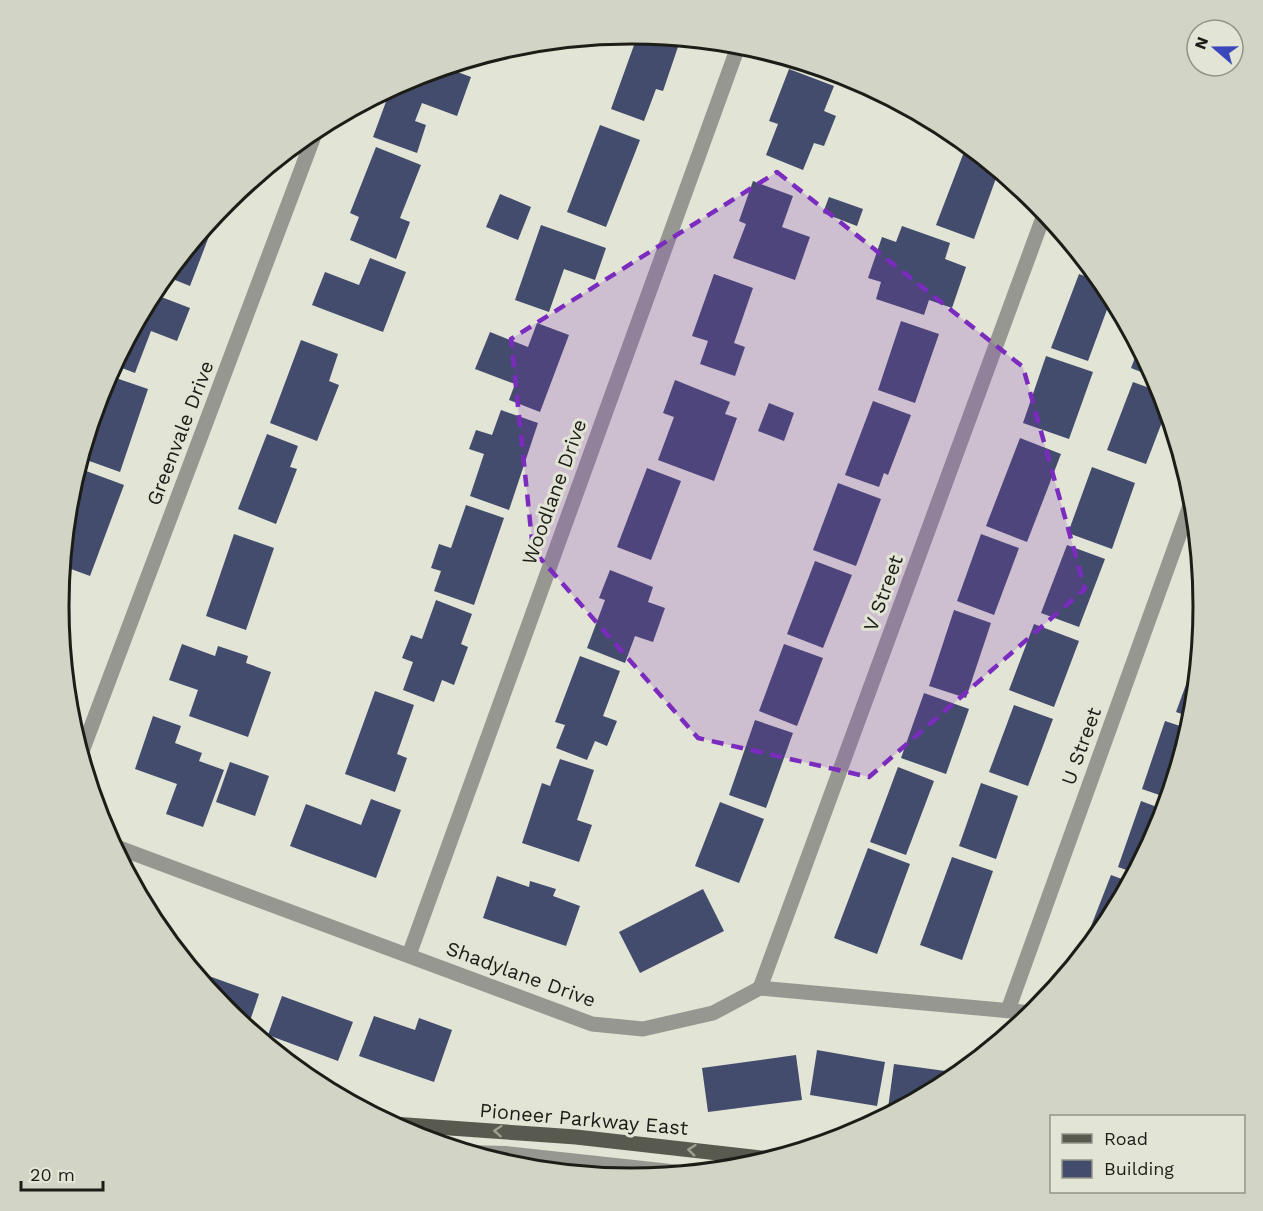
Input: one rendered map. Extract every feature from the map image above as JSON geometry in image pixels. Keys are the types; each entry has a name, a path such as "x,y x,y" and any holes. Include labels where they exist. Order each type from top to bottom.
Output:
{"main road":[{"name":"Pioneer Parkway East","path":"418,1126 576,1137 745,1156"}],"street":[{"name":"Woodlane Drive","path":"409,955 736,53"},
{"name":"Greenvale Drive","path":"86,740 311,144"},
{"name":"V Street","path":"760,988 1042,222"},
{"name":"U Street","path":"1008,1010 1186,516"},
{"name":"Shadylane Drive","path":"125,850 592,1024 643,1029 713,1013 760,988"},
{"path":"760,988 1020,1011"}],"lane":[{"path":"502,1152 646,1167"}],"highlighted area":[{"path":"777,172 1023,367 1085,589 869,777 698,738 533,550 511,339"}],"building":[{"path":"634,44 678,46 663,91 656,89 644,121 611,109"},
{"path":"789,69 834,86 824,111 836,116 824,146 814,143 803,170 766,155 778,124 769,121"},
{"path":"456,72 471,77 457,116 422,103 415,121 426,125 417,153 373,137 387,99"},
{"path":"600,125 640,140 606,227 567,212"},
{"path":"376,147 421,165 400,218 410,222 396,259 350,240 359,217 350,213"},
{"path":"964,153 996,178 974,239 936,225"},
{"path":"753,181 793,196 782,227 810,237 795,280 733,258 746,224 739,221"},
{"path":"500,194 531,207 518,240 486,227"},
{"path":"829,197 863,209 857,226 823,213"},
{"path":"541,225 606,248 595,280 564,269 549,312 515,300"},
{"path":"902,226 950,243 945,259 966,267 952,308 929,300 924,315 876,299 881,282 868,278 882,237 896,242"},
{"path":"210,234 190,286 174,280"},
{"path":"370,258 406,272 383,332 312,305 325,272 359,285"},
{"path":"714,274 753,288 734,343 745,347 735,376 700,364 708,341 692,336"},
{"path":"1079,274 1087,277 1108,308 1088,361 1051,348"},
{"path":"161,297 190,308 177,341 151,331 135,373 122,368"},
{"path":"901,321 939,334 915,403 878,390"},
{"path":"537,323 569,335 540,412 509,400 515,384 475,369 490,332 528,347"},
{"path":"301,340 338,354 329,381 339,385 317,441 270,423"},
{"path":"1046,356 1093,372 1069,439 1023,423"},
{"path":"1136,356 1143,373 1131,368"},
{"path":"117,378 148,389 120,472 89,461 99,425"},
{"path":"675,380 730,402 725,414 737,418 714,481 658,460 674,417 663,413"},
{"path":"1133,382 1150,388 1162,421 1146,464 1107,450"},
{"path":"873,401 911,415 888,475 884,473 879,487 845,475"},
{"path":"769,403 794,413 784,441 758,431"},
{"path":"501,410 538,423 509,510 470,496 484,454 469,449 476,430 492,435"},
{"path":"267,434 298,446 290,467 297,469 276,524 238,509"},
{"path":"1020,438 1061,454 1027,542 986,526"},
{"path":"1092,467 1135,483 1112,549 1068,533"},
{"path":"647,468 681,481 651,560 617,547"},
{"path":"86,471 124,485 90,576 71,569 74,532"},
{"path":"838,483 881,499 856,566 813,550"},
{"path":"466,505 504,518 474,605 434,591 441,571 431,568 439,544 451,548"},
{"path":"234,534 274,548 246,630 206,616"},
{"path":"981,534 1019,548 994,615 957,601"},
{"path":"1067,545 1105,559 1079,627 1041,613"},
{"path":"815,561 852,575 823,648 787,634"},
{"path":"610,570 653,587 648,602 665,608 653,642 635,636 625,663 587,648 605,600 599,598"},
{"path":"436,600 472,614 461,644 468,647 454,685 442,680 434,702 403,690 413,662 402,658 411,635 422,639"},
{"path":"954,610 991,623 966,698 929,686"},
{"path":"1034,624 1079,641 1054,707 1009,690"},
{"path":"182,644 215,656 218,646 248,656 246,663 271,672 248,737 189,716 198,690 169,680"},
{"path":"784,644 823,658 797,726 759,711"},
{"path":"580,656 620,671 603,716 617,721 607,746 595,741 587,760 556,748 565,725 555,722"},
{"path":"1189,676 1183,714 1176,712"},
{"path":"375,691 414,705 397,754 407,758 395,792 345,774"},
{"path":"924,693 969,709 946,774 901,758"},
{"path":"1014,705 1053,719 1028,786 989,772"},
{"path":"153,716 181,726 175,743 202,753 199,761 224,770 203,827 166,814 177,784 135,769"},
{"path":"755,720 793,733 766,808 729,795"},
{"path":"1165,721 1180,726 1161,795 1142,789"},
{"path":"560,759 594,770 577,820 592,825 579,862 522,843 542,783 550,786"},
{"path":"230,762 269,776 255,816 216,802"},
{"path":"898,767 934,781 906,855 870,842"},
{"path":"981,783 1018,796 996,859 959,846"},
{"path":"371,799 401,810 376,878 290,846 306,804 361,825"},
{"path":"1141,801 1156,807 1127,870 1118,867"},
{"path":"720,802 764,819 739,883 695,866"},
{"path":"868,848 910,864 877,954 834,938"},
{"path":"952,857 993,871 962,960 920,945"},
{"path":"1111,875 1122,879 1099,918 1089,932"},
{"path":"497,876 529,887 530,881 556,889 553,896 580,906 566,946 483,918"},
{"path":"703,889 724,931 640,973 619,932"},
{"path":"209,976 259,994 251,1019"},
{"path":"282,996 353,1022 338,1061 268,1034"},
{"path":"374,1016 415,1030 419,1018 452,1030 434,1082 359,1056"},
{"path":"817,1050 885,1062 877,1106 810,1095"},
{"path":"796,1055 802,1100 708,1112 702,1068"},
{"path":"894,1064 947,1071 912,1092 888,1105"}]}
